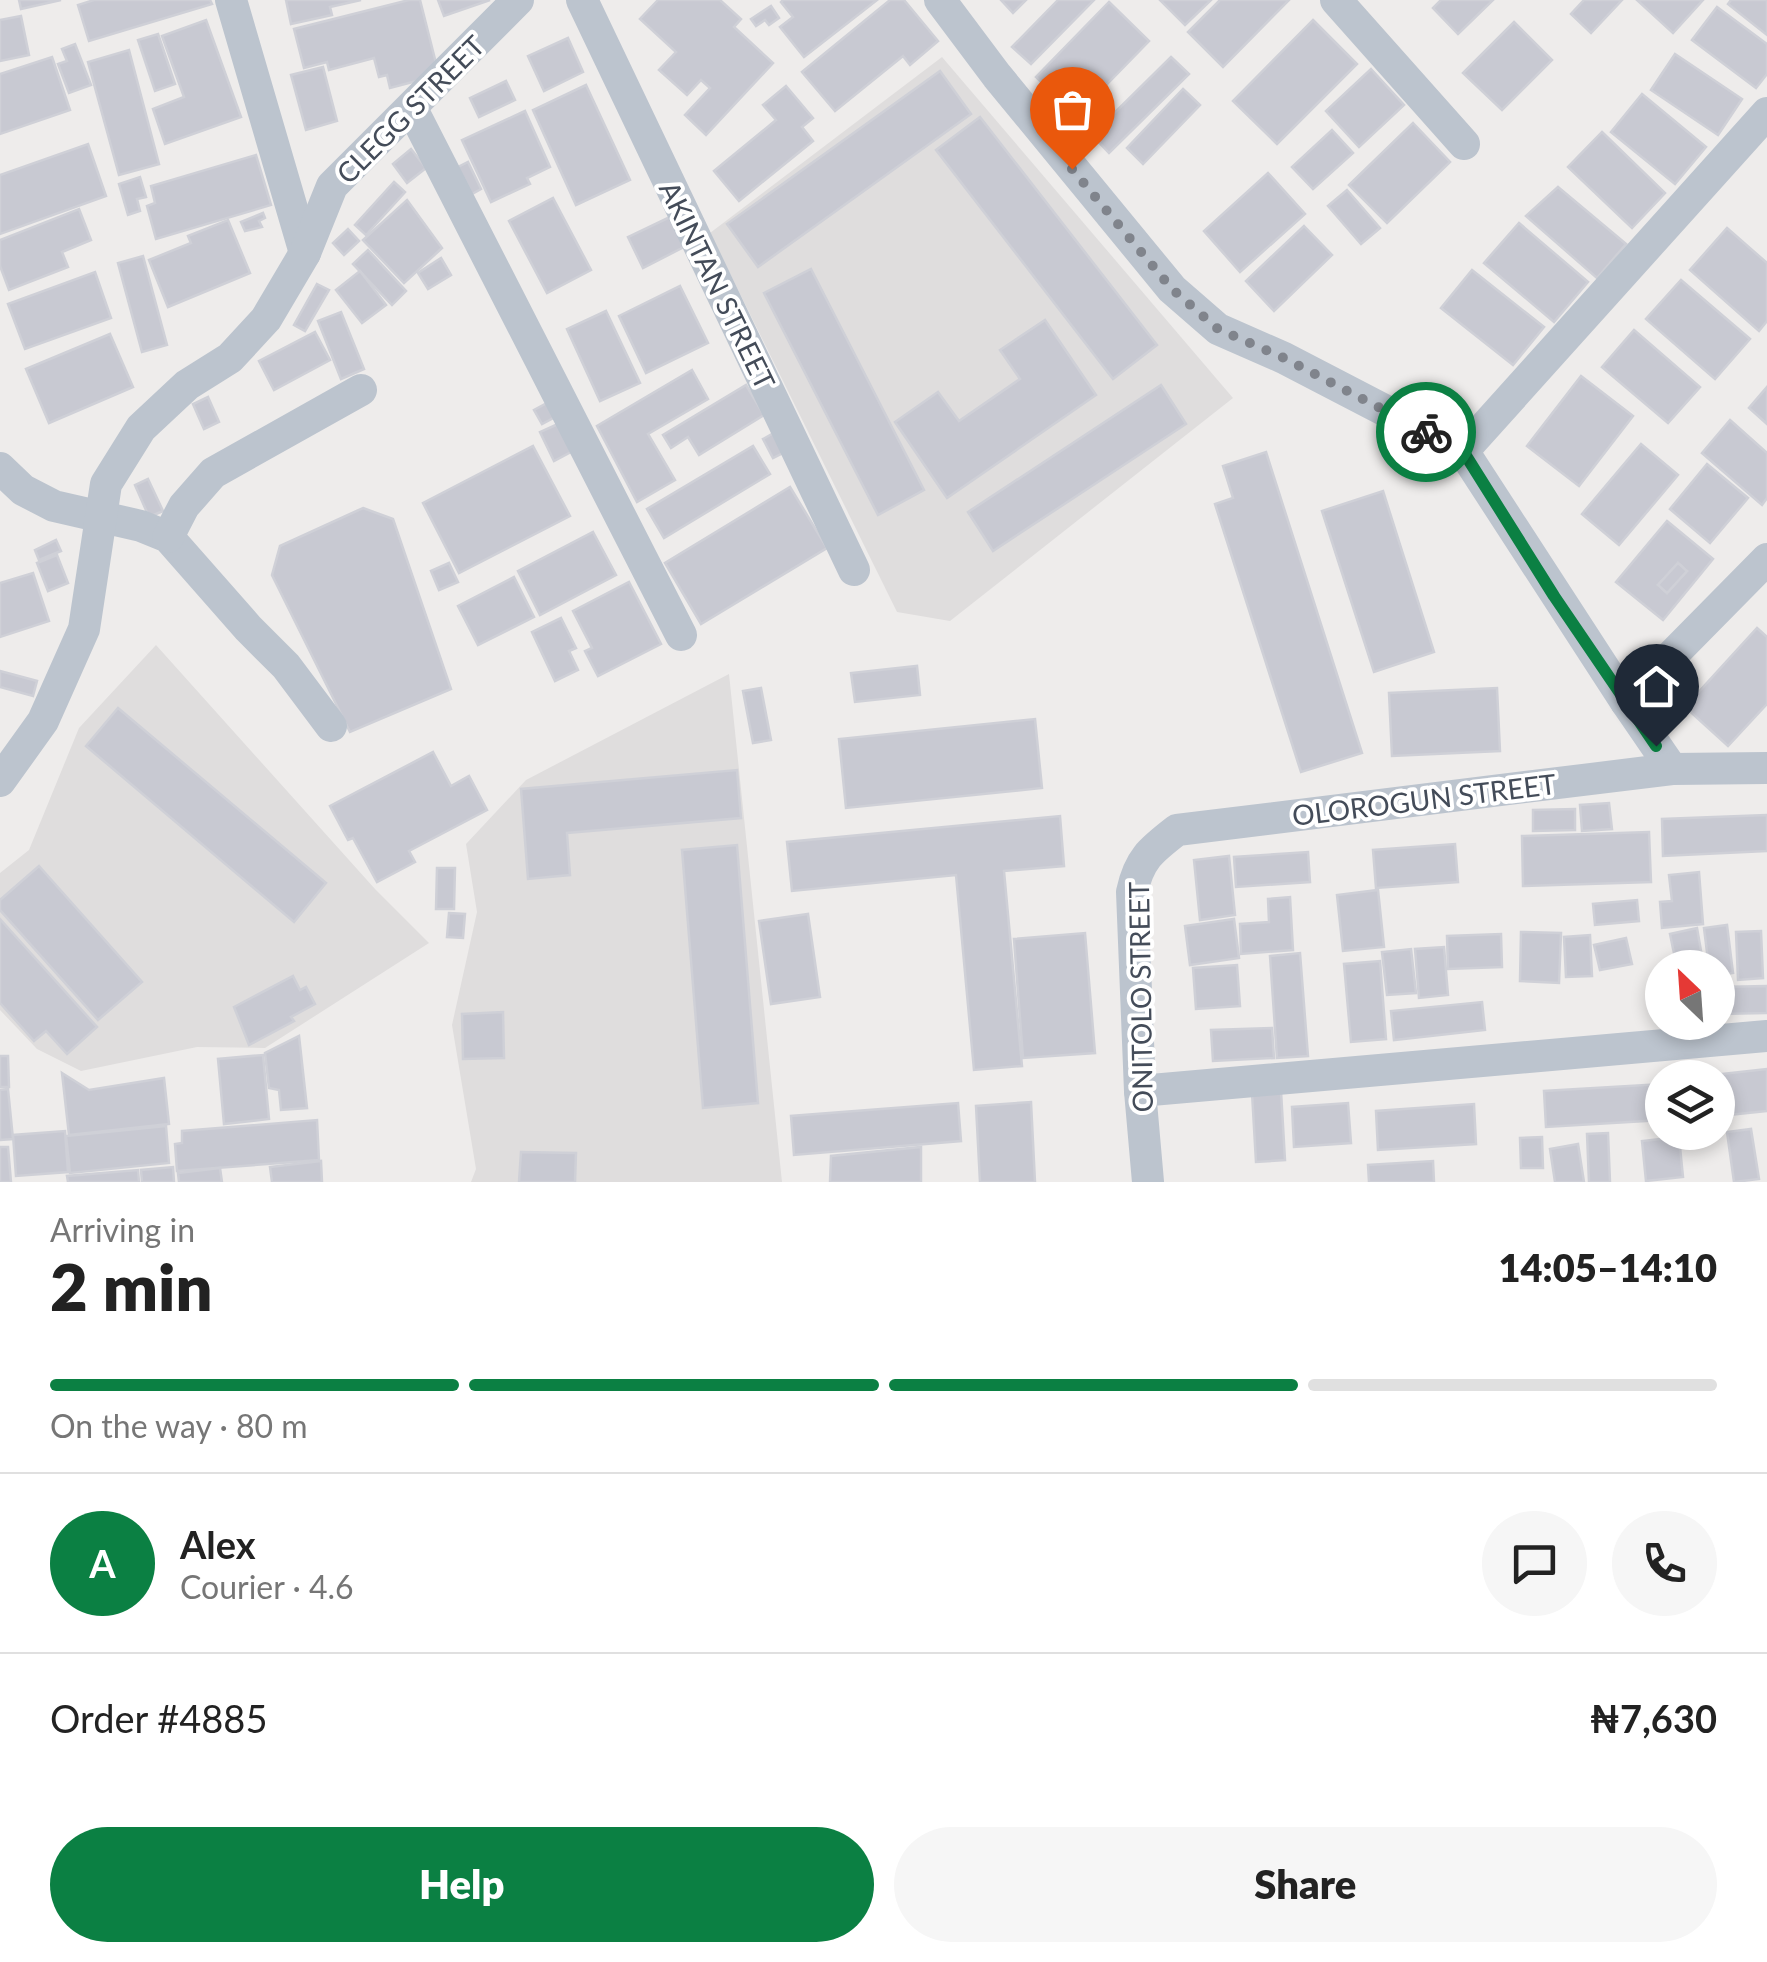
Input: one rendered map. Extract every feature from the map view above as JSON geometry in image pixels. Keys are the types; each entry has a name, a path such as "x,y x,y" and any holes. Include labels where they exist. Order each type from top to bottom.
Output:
{"street":[{"path":"230,0 305,253"},
{"name":"CLEGG STREET","path":"0,782 43,721 84,629 106,484 141,428 187,386 230,358 266,319 305,253 332,186 518,0"},
{"name":"AKINTAN STREET","path":"582,0 854,570"},
{"path":"940,0 1172,289 1218,329 1463,451 1672,768"},
{"path":"1336,0 1464,144"},
{"path":"412,109 681,635"},
{"path":"1463,451 1767,113"},
{"path":"168,537 184,506 213,474 361,390"},
{"path":"0,468 23,490 54,506 100,515 168,537 286,666 331,726"},
{"path":"1626,702 1767,559"},
{"name":"OLOROGUN STREET","path":"1177,830 1672,768 1767,768"},
{"name":"ONITOLO STREET","path":"1148,1182 1132,892 1137,868 1177,830"},
{"path":"1140,1091 1767,1036"}],"shaded area":[{"path":"942,57 1233,398 950,621 897,612 710,233"},
{"path":"156,645 375,889 429,943 265,1048 197,1047 81,1071 37,1049 0,1010 0,873 29,850 79,728"},
{"path":"729,674 782,1182 471,1182 476,1169 452,1025 477,912 466,844 526,780"}],"building":[{"path":"19,0 61,0 21,9"},
{"path":"94,0 210,0 212,4 89,41 78,5"},
{"path":"286,0 361,0 330,7 332,15 291,24"},
{"path":"420,0 439,75 390,88 387,75 379,77 374,58 329,70 327,62 304,68 294,29"},
{"path":"438,0 490,0 444,16"},
{"path":"658,0 720,0 741,19 734,27 773,63 706,135 685,115 710,88 701,80 687,95 659,70 676,52 640,19"},
{"path":"783,0 877,0 804,57 780,27 793,17"},
{"path":"890,0 904,0 938,41 910,65 903,56 835,111 802,72"},
{"path":"1001,0 1026,0 1013,13"},
{"path":"1058,0 1094,0 1031,64 1012,47"},
{"path":"1160,0 1211,0 1185,25"},
{"path":"1220,0 1289,0 1223,67 1188,32"},
{"path":"1441,0 1493,0 1458,34 1433,8"},
{"path":"1584,0 1622,0 1591,33 1571,14"},
{"path":"1637,0 1703,0 1673,33"},
{"path":"1731,0 1767,0 1767,35 1728,4"},
{"path":"1109,2 1149,41 1076,116 1036,77"},
{"path":"771,6 779,18 769,25 765,20 756,26 751,19"},
{"path":"1717,7 1767,44 1767,74 1756,88 1692,40"},
{"path":"21,16 29,55 0,61 0,20"},
{"path":"206,20 241,117 165,144 153,109 184,97 162,36"},
{"path":"1313,20 1357,64 1277,144 1233,101"},
{"path":"1514,22 1552,60 1502,110 1463,73"},
{"path":"158,34 175,84 155,91 138,40"},
{"path":"568,38 583,72 544,91 528,56"},
{"path":"75,44 91,85 69,93 58,64 67,61 62,49"},
{"path":"129,50 159,164 119,175 88,62"},
{"path":"1675,54 1742,99 1718,135 1651,90"},
{"path":"52,57 70,110 0,134 0,74"},
{"path":"1171,57 1189,74 1109,153 1092,135"},
{"path":"323,67 337,121 306,130 291,75"},
{"path":"1371,69 1404,105 1359,147 1326,111"},
{"path":"940,71 971,114 758,267 727,224"},
{"path":"506,81 515,100 479,117 470,98"},
{"path":"586,85 630,180 576,205 533,110"},
{"path":"786,86 813,118 802,127 813,141 739,201 714,171 776,120 763,105"},
{"path":"1183,89 1200,105 1143,164 1127,148"},
{"path":"1642,94 1706,147 1675,184 1611,132"},
{"path":"525,111 550,167 527,178 530,184 491,202 462,140"},
{"path":"980,117 1157,345 1113,379 936,150"},
{"path":"1413,123 1450,162 1387,223 1349,185"},
{"path":"1332,130 1353,153 1313,189 1292,167"},
{"path":"1602,132 1665,193 1632,228 1568,167"},
{"path":"88,144 106,196 0,234 0,175"},
{"path":"411,149 426,168 407,183 393,164"},
{"path":"256,155 271,205 156,239 147,206 155,203 151,186"},
{"path":"468,162 481,189 472,194 458,167"},
{"path":"1268,173 1305,214 1240,272 1204,231"},
{"path":"140,177 146,197 137,199 140,211 128,215 119,184"},
{"path":"394,182 405,192 366,235 355,225"},
{"path":"1558,187 1626,244 1597,278 1526,216"},
{"path":"1347,190 1380,228 1361,244 1328,206"},
{"path":"553,198 591,270 547,293 509,221"},
{"path":"407,200 442,248 404,283 363,240"},
{"path":"79,209 91,240 62,252 68,267 9,290 0,266 0,240"},
{"path":"263,213 265,218 259,221 262,227 245,231 241,222"},
{"path":"670,217 684,247 643,268 628,237"},
{"path":"228,220 250,273 168,307 149,260 191,243 188,236"},
{"path":"1519,223 1588,282 1554,322 1484,263"},
{"path":"1304,226 1332,255 1274,311 1246,281"},
{"path":"1727,228 1767,263 1767,321 1759,331 1690,270"},
{"path":"348,229 359,241 344,255 333,243"},
{"path":"368,250 406,291 392,305 353,264"},
{"path":"143,256 167,345 142,352 118,263"},
{"path":"441,258 451,275 428,289 418,273"},
{"path":"811,269 924,490 878,515 764,293"},
{"path":"1472,270 1544,327 1513,365 1441,308"},
{"path":"360,271 386,305 362,323 336,290"},
{"path":"95,272 111,318 25,349 8,304"},
{"path":"1681,280 1750,339 1715,379 1646,319"},
{"path":"317,284 329,290 305,331 294,325"},
{"path":"680,286 708,343 646,373 619,316"},
{"path":"606,311 640,383 600,401 567,329"},
{"path":"341,312 364,369 341,379 318,321"},
{"path":"1045,320 1096,395 947,498 895,422 938,392 959,421 1020,379 1000,350"},
{"path":"1634,330 1700,387 1668,423 1602,367"},
{"path":"315,332 330,360 274,390 259,361"},
{"path":"110,334 133,387 49,423 26,369"},
{"path":"692,370 708,399 648,434 675,480 637,502 597,426"},
{"path":"1581,376 1633,416 1579,486 1527,446"},
{"path":"746,385 764,415 699,455 688,437 671,448 663,435"},
{"path":"1161,385 1186,424 993,551 968,512"},
{"path":"1767,387 1767,424 1749,408"},
{"path":"208,397 219,422 204,429 193,404"},
{"path":"549,402 557,416 542,424 534,410"},
{"path":"1730,420 1767,453 1767,498 1762,505 1702,453"},
{"path":"558,424 571,452 554,461 540,432"},
{"path":"779,430 789,450 773,458 763,439"},
{"path":"1641,444 1678,475 1619,545 1582,514"},
{"path":"533,446 570,516 459,573 423,503"},
{"path":"753,446 770,474 664,538 647,509"},
{"path":"1266,452 1362,753 1301,772 1215,504 1233,498 1223,466"},
{"path":"1707,464 1748,498 1710,543 1670,509"},
{"path":"148,479 163,511 149,517 135,485"},
{"path":"790,487 827,548 701,624 665,563"},
{"path":"1383,491 1434,652 1374,672 1322,511"},
{"path":"363,508 393,519 451,689 350,732 272,575 280,546"},
{"path":"1667,521 1713,559 1663,620 1616,582","holes":["1678,563 1687,571 1667,593 1658,585"]},
{"path":"593,532 616,575 540,615 518,571"},
{"path":"56,540 61,551 39,560 35,550"},
{"path":"57,555 68,583 48,591 37,563"},
{"path":"449,563 458,582 439,590 431,571"},
{"path":"1678,563 1687,571 1667,593 1658,585"},
{"path":"33,573 49,621 0,637 0,583"},
{"path":"514,577 534,617 478,645 458,606"},
{"path":"629,582 661,644 598,676 585,651 592,648 573,611"},
{"path":"561,618 576,648 569,651 578,670 555,681 532,632"},
{"path":"1757,628 1767,637 1767,704 1728,746 1685,707"},
{"path":"917,666 920,695 855,702 851,673"},
{"path":"0,671 37,681 33,696 0,687"},
{"path":"761,688 771,740 753,743 743,691"},
{"path":"1497,688 1500,751 1392,756 1389,693"},
{"path":"118,708 326,883 294,922 86,746"},
{"path":"1035,719 1042,788 846,808 839,739"},
{"path":"433,752 451,786 469,776 487,810 409,851 415,862 377,882 330,806"},
{"path":"737,770 741,818 567,833 570,875 528,879 521,789"},
{"path":"1609,803 1612,829 1582,831 1580,805"},
{"path":"1575,809 1575,830 1533,831 1533,810"},
{"path":"1767,815 1767,851 1663,856 1662,819"},
{"path":"1060,816 1064,866 1004,871 1022,1066 974,1070 956,875 792,891 787,842"},
{"path":"1649,832 1651,882 1523,886 1522,836"},
{"path":"1455,844 1458,882 1376,888 1373,850"},
{"path":"737,845 758,1103 703,1108 682,850"},
{"path":"1308,852 1310,882 1236,887 1234,857"},
{"path":"1229,856 1235,915 1200,920 1194,860"},
{"path":"39,866 142,982 98,1020 0,910 0,900"},
{"path":"437,868 455,868 454,909 436,909"},
{"path":"1699,872 1703,924 1662,928 1660,902 1672,901 1669,875"},
{"path":"1378,890 1384,947 1343,951 1337,895"},
{"path":"1290,897 1293,950 1241,954 1240,924 1269,922 1268,899"},
{"path":"1637,900 1639,921 1595,925 1593,904"},
{"path":"449,913 465,914 463,938 447,937"},
{"path":"808,914 820,997 771,1004 759,921"},
{"path":"0,919 97,1027 67,1054 46,1031 34,1041 0,1003"},
{"path":"1234,919 1239,958 1190,965 1185,926"},
{"path":"1727,925 1730,950 1707,950 1704,928"},
{"path":"1697,928 1701,950 1673,950 1670,934"},
{"path":"1761,931 1763,978 1738,980 1736,932"},
{"path":"1521,932 1561,933 1559,983 1520,981"},
{"path":"1085,933 1095,1053 1023,1058 1014,939"},
{"path":"1501,934 1502,967 1448,969 1447,936"},
{"path":"1590,935 1592,976 1566,977 1564,937"},
{"path":"1626,938 1632,964 1600,970 1594,945"},
{"path":"1444,947 1448,995 1419,998 1415,949"},
{"path":"1411,949 1416,993 1387,995 1382,952"},
{"path":"1300,953 1308,1056 1277,1058 1270,956"},
{"path":"1380,961 1386,1039 1351,1042 1344,964"},
{"path":"1237,965 1240,1006 1196,1009 1193,968"},
{"path":"293,976 300,990 306,987 315,1004 291,1017 294,1021 249,1045 234,1007"},
{"path":"1767,986 1767,1013 1735,1014 1735,987"},
{"path":"1482,1002 1485,1030 1394,1040 1391,1011"},
{"path":"503,1012 504,1058 463,1059 462,1014"},
{"path":"1272,1028 1274,1058 1213,1061 1211,1030"},
{"path":"299,1036 307,1108 281,1110 279,1090 269,1088 265,1053"},
{"path":"263,1055 269,1119 224,1124 218,1059"},
{"path":"0,1056 8,1056 9,1087 0,1087"},
{"path":"1767,1069 1767,1111 1735,1114 1735,1073"},
{"path":"62,1073 89,1090 164,1078 169,1124 69,1135"},
{"path":"1645,1085 1645,1121 1546,1127 1544,1091"},
{"path":"8,1089 13,1139 0,1140 0,1090"},
{"path":"1281,1091 1285,1160 1256,1162 1252,1093"},
{"path":"1031,1102 1035,1182 980,1182 976,1106"},
{"path":"958,1103 961,1141 794,1155 791,1116"},
{"path":"1348,1103 1351,1143 1294,1147 1292,1107"},
{"path":"1474,1104 1476,1144 1378,1150 1376,1111"},
{"path":"317,1120 319,1160 177,1171 175,1144 182,1143 182,1131"},
{"path":"166,1126 169,1163 70,1173 66,1136"},
{"path":"1751,1129 1759,1179 1734,1182 1730,1150 1735,1150 1735,1131"},
{"path":"65,1131 68,1172 16,1176 13,1135"},
{"path":"1608,1133 1610,1182 1589,1182 1587,1134"},
{"path":"1542,1137 1543,1168 1521,1168 1520,1138"},
{"path":"1642,1141 1645,1150 1680,1150 1683,1177 1646,1181"},
{"path":"1578,1144 1584,1182 1555,1182 1550,1149"},
{"path":"0,1147 8,1147 11,1182 0,1182"},
{"path":"921,1147 921,1182 830,1182 831,1156"},
{"path":"521,1152 576,1153 575,1182 519,1182"},
{"path":"321,1161 322,1182 272,1182 270,1167"},
{"path":"1433,1161 1434,1182 1369,1182 1368,1165"},
{"path":"173,1167 174,1182 142,1182 141,1170"},
{"path":"220,1168 222,1182 179,1182 178,1173"},
{"path":"138,1170 139,1182 68,1182 67,1176"}],"way so far":[{"path":"1072,169 1172,289 1218,329 1284,358 1426,432"}],"route":[{"path":"1426,432 1463,451 1554,596 1656,746"}]}
